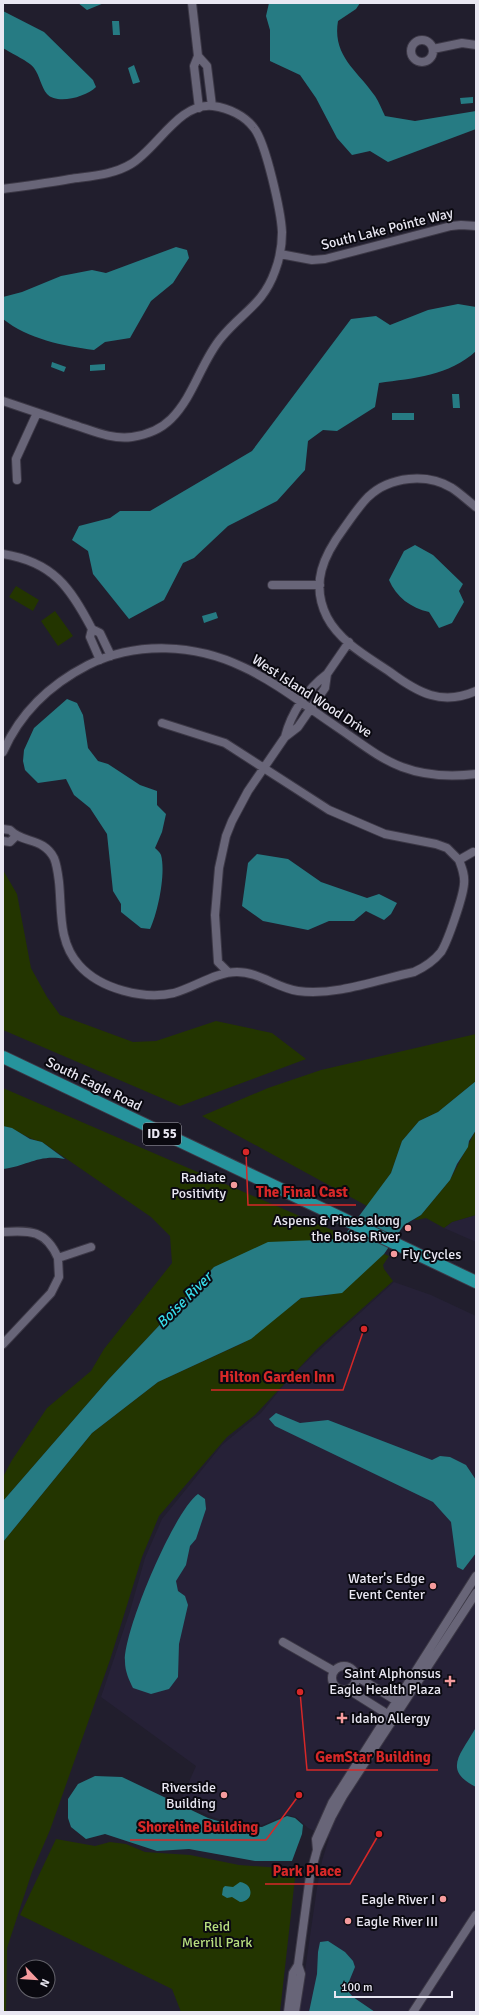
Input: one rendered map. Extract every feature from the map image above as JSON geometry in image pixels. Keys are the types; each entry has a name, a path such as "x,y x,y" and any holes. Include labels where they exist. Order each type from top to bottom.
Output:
{"highway":[{"name":"South Eagle Road","path":"3,1057 476,1282"}],"street":[{"path":"192,3 198,56 194,66 199,108"},
{"path":"433,49 462,43 476,45"},
{"path":"198,56 207,66 212,106"},
{"path":"3,190 102,174 132,164 184,115 199,108 212,106 238,114 247,121 259,136 281,220 280,254 272,279 263,295 251,310 220,339 179,410 159,428 132,437 110,437 3,401"},
{"name":"South Lake Pointe Way","path":"280,254 312,260 325,259 451,226 476,226"},
{"path":"17,480 16,460 37,413"},
{"path":"476,507 452,488 430,480 403,479 380,488 360,505 332,544 322,568 320,585 322,602 327,617 337,632 410,688 425,694 440,697 459,696 476,691"},
{"path":"3,554 17,556 33,562 54,574 74,596 92,629 100,633 111,656"},
{"path":"272,585 320,585"},
{"path":"92,629 90,637 100,660"},
{"path":"285,737 289,721 301,703 316,683 327,674 349,642"},
{"name":"West Island Wood Drive","path":"3,752 20,723 47,693 77,671 111,656 157,648 206,653 244,667 312,710 377,754 401,766 430,774 444,776 476,774"},
{"path":"228,972 218,962 216,946 215,899 219,868 232,821 242,801 285,737 298,727 312,710 325,688 327,674"},
{"path":"3,829 10,830 16,836 37,842 47,849 54,859 60,897 62,924 67,945 79,965 96,979 115,988 136,993 160,995 174,993 228,972 249,973 278,986 316,992 414,972 425,967 435,958 447,940 464,885 464,871 459,860 447,848 385,834 330,810 225,743 162,723"},
{"path":"3,841 10,842 16,836"},
{"path":"459,860 473,852"},
{"path":"3,1232 25,1230 34,1232 49,1242 58,1258 59,1277 51,1293 3,1344"},
{"path":"58,1258 91,1246"},
{"path":"295,2012 300,1974 298,1965 310,1876 317,1850 316,1839 326,1814 391,1716 476,1576"},
{"path":"399,1703 476,1593"},
{"path":"283,1642 334,1671"},
{"path":"391,1716 349,1690 341,1690 335,1686 332,1680 334,1671 339,1667 347,1666 353,1670 356,1676 399,1703"},
{"path":"349,1690 355,1684 356,1676"},
{"path":"413,2012 476,1915"},
{"path":"288,2012 293,1973 298,1965"}],"shaded area":[{"path":"476,1215 476,1242 444,1228 452,1222"},
{"path":"394,1282 431,1295 476,1316 476,2012 299,2012 317,1888 322,1861 329,1838 308,1828 296,1817 287,1815 262,1825 236,1825 210,1816 180,1802 196,1766 101,1697 130,1611 145,1558 162,1519 222,1445 261,1413 291,1376"}],"green space":[{"path":"16,586 39,600 33,611 9,597"},
{"path":"55,611 73,636 58,646 41,621"},
{"path":"3,870 17,894 31,968 47,997 60,1015 133,1042 156,1041 216,1021 272,1033 306,1059 180,1106 3,1030"},
{"path":"476,1034 476,1081 438,1112 419,1121 402,1141 391,1173 367,1206 202,1116 268,1088 321,1070"},
{"path":"3,1088 346,1236 342,1239 214,1267 109,1379 3,1501 3,1477 12,1460 47,1408 91,1371 104,1349 172,1263 170,1236 151,1217 42,1142 3,1126"},
{"path":"476,1130 476,1215 452,1222 444,1228 426,1218 416,1220 415,1219 421,1215 450,1180"},
{"path":"384,1254 389,1256 383,1265 384,1269 393,1281 317,1349 255,1415 227,1437 159,1516 142,1557 110,1660 50,1830 32,1872 7,1948 6,2012 3,2012 3,1542 92,1433 158,1382 243,1343 301,1298 329,1295"},
{"name":"Reid Merrill Park","path":"56,1839 95,1846 110,1842 126,1844 145,1852 190,1855 239,1865 296,1869 280,2012 181,2012 172,1989 20,1915"}],"water":[{"path":"78,3 104,3 87,10"},
{"path":"269,3 360,3 356,9 338,21 337,33 339,44 343,54 354,71 375,96 385,116 415,121 476,111 476,129 388,162 370,151 352,155 337,138 316,98 300,75 270,61 270,30 266,16"},
{"path":"3,11 44,32 93,80 96,87 86,94 72,98 57,99 47,94 32,66 25,60 3,48"},
{"path":"112,21 119,21 120,35 113,35"},
{"path":"134,65 140,82 133,84 128,68"},
{"path":"473,97 473,103 461,104 460,98"},
{"path":"176,247 187,250 189,258 173,283 151,301 130,338 105,342 94,350 58,344 35,337 23,332 3,319 3,297 22,292 61,276 92,270 106,273"},
{"path":"458,304 476,307 476,351 466,359 443,371 418,377 379,383 375,407 337,431 323,430 308,441 305,470 277,501 228,526 194,558 183,563 164,600 129,619 93,574 88,551 72,540 79,526 110,518 120,511 150,511 252,451 351,319 376,316 390,325 428,310"},
{"path":"52,362 66,367 64,372 51,367"},
{"path":"105,364 105,370 90,371 90,365"},
{"path":"452,394 459,394 460,408 453,408"},
{"path":"392,413 414,413 414,420 392,420"},
{"path":"415,545 433,555 463,584 459,591 464,602 452,623 439,628 429,612 410,605 400,597 389,580 404,551"},
{"path":"216,612 218,618 204,623 202,616"},
{"path":"67,699 77,703 83,715 88,748 98,761 108,764 140,785 157,791 157,805 166,814 162,832 155,848 161,855 163,872 158,903 150,929 141,928 121,912 121,904 113,891 107,834 90,808 74,795 66,779 38,783 25,770 23,761 24,750 34,728"},
{"path":"257,854 288,859 321,882 367,898 379,894 397,903 391,914 384,920 366,911 354,921 329,921 308,930 263,921 242,906 248,863"},
{"name":"Boise River","path":"476,1081 476,1130 469,1141 468,1147 457,1164 450,1180 421,1215 404,1225 384,1254 342,1293 301,1298 251,1339 158,1382 92,1433 3,1542 3,1501 109,1379 214,1267 268,1242 342,1239 391,1173 402,1141 419,1121 438,1112"},
{"path":"3,1126 12,1128 30,1139 42,1142 65,1159 40,1159 12,1168 3,1169"},
{"path":"276,1413 300,1423 328,1420 432,1460 440,1456 450,1457 466,1465 476,1480 476,1553 463,1570 457,1567 451,1522 433,1502 275,1426 269,1419"},
{"path":"198,1494 205,1499 206,1509 196,1539 190,1546 186,1565 176,1581 178,1591 185,1596 188,1605 179,1644 178,1677 169,1689 151,1694 133,1688 126,1669 125,1662 127,1647 132,1625 152,1573 176,1523 188,1505"},
{"path":"475,1729 476,1787 466,1781 457,1768 460,1754"},
{"path":"95,1776 122,1777 208,1818 234,1826 262,1827 287,1816 295,1818 303,1825 302,1834 292,1861 255,1861 189,1849 157,1851 105,1834 86,1839 71,1827 68,1818 68,1799 78,1784"},
{"path":"240,1882 245,1883 250,1889 250,1896 248,1899 240,1902 232,1897 227,1898 222,1895 223,1888 225,1886 233,1887"},
{"path":"328,1941 345,1952 353,1961 355,1967 348,1984 348,1991 353,1997 375,2012 309,2012 317,1974 320,1942"}],"place":[{"name":"The Final Cast","path":"246,1152"},
{"name":"Radiate Positivity","path":"234,1185"},
{"name":"Aspens & Pines along the Boise River","path":"408,1228"},
{"name":"Fly Cycles","path":"394,1254"},
{"name":"Hilton Garden Inn","path":"364,1329"},
{"name":"Water's Edge Event Center","path":"433,1586"},
{"name":"Saint Alphonsus Eagle Health Plaza","path":"450,1681"},
{"name":"GemStar Building","path":"300,1692"},
{"name":"Idaho Allergy","path":"342,1718"},
{"name":"Riverside Building","path":"224,1795"},
{"name":"Shoreline Building","path":"299,1795"},
{"name":"Park Place","path":"379,1834"},
{"name":"Eagle River I","path":"443,1899"},
{"name":"Eagle River III","path":"348,1921"}]}
